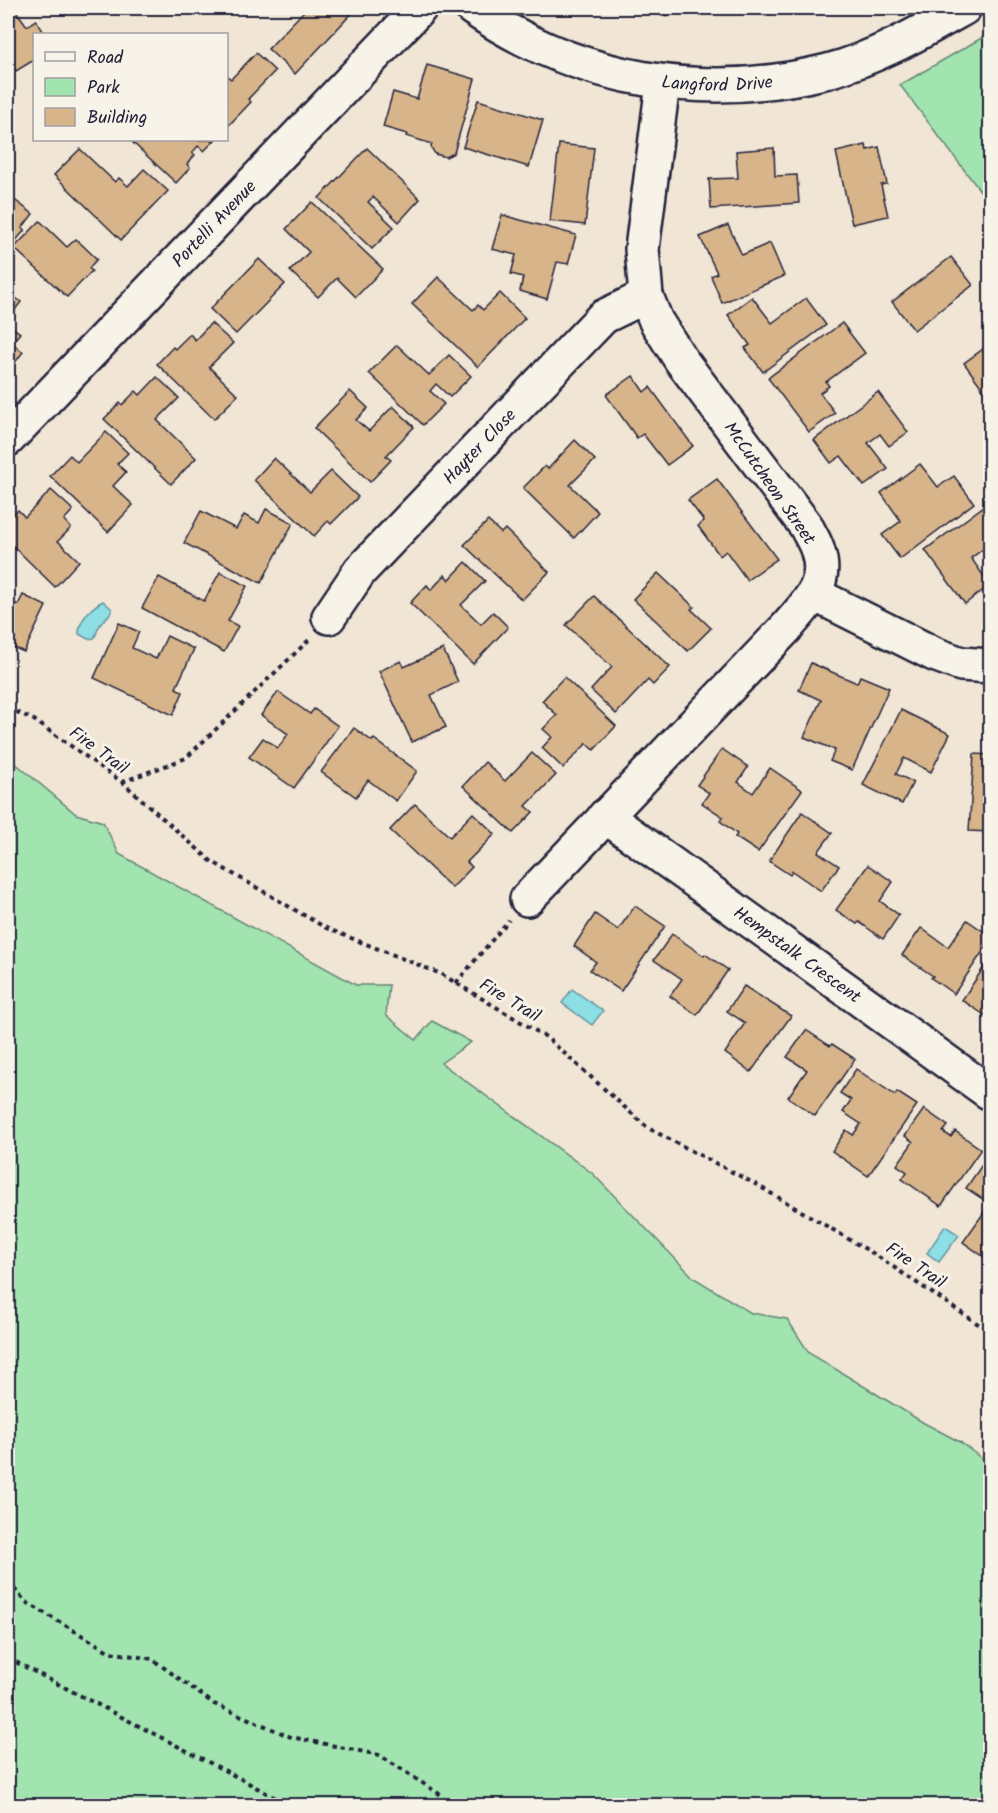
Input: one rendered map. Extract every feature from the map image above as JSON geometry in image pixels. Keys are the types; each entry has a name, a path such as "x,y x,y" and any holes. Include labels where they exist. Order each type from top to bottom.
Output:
{"street":[{"name":"Portelli Avenue","path":"8,439 420,8"},
{"name":"Langford Drive","path":"472,8 531,43 568,59 619,74 663,83 716,86 763,84 830,70 880,52 964,8"},
{"name":"McCutcheon Street","path":"527,899 787,627 814,594 822,575 819,553 806,526 681,360 656,321 646,296 642,249 663,83"},
{"name":"Hayter Close","path":"329,617 360,571 603,317 646,296"},
{"path":"814,594 934,654 961,664 990,666"},
{"name":"Hempstalk Crescent","path":"605,816 990,1093"}],"path":[{"path":"122,782 186,758 309,641 329,617"},
{"name":"Fire Trail","path":"8,708 34,720 122,782 211,861 326,928 441,974 546,1037 648,1128 757,1185 874,1254 990,1332"},
{"path":"456,983 527,899"},
{"path":"8,1582 26,1602 110,1652 152,1659 214,1704 291,1737 379,1755 441,1795 449,1806"},
{"path":"8,1658 290,1806"}],"green space":[{"path":"990,33 990,204 900,85"},
{"path":"8,757 76,814 103,822 119,854 356,985 389,985 386,1015 416,1040 432,1021 471,1042 441,1063 592,1173 694,1278 751,1313 787,1319 809,1353 924,1423 960,1442 990,1465 990,1805 8,1805"}],"water":[{"path":"103,601 112,609 111,612 100,625 94,638 88,639 79,634 81,624 90,610"},
{"path":"572,989 603,1011 592,1025 562,1003"},
{"path":"945,1226 959,1235 939,1262 927,1253"}],"building":[{"path":"14,8 27,26 36,20 44,33 33,33 33,61 16,71 8,57 8,10"},
{"path":"302,8 348,8 353,12 295,74 268,49 305,10"},
{"path":"645,8 671,8 668,16"},
{"path":"729,8 758,8 759,9 729,13"},
{"path":"766,8 803,8 803,10 767,14"},
{"path":"256,53 275,71 248,99 251,102 229,125 228,77 231,79"},
{"path":"427,65 475,79 454,153 446,157 435,154 431,147 432,144 383,127 393,92 417,99"},
{"path":"478,100 543,120 529,167 463,147"},
{"path":"131,141 214,141 204,151 198,146 192,153 195,155 187,164 190,168 176,183"},
{"path":"559,144 594,148 585,225 550,221"},
{"path":"866,145 867,150 879,147 887,184 881,185 888,216 852,224 836,152"},
{"path":"367,148 420,199 399,222 373,197 368,202 394,227 372,249 319,198"},
{"path":"774,148 775,176 797,175 799,203 711,209 709,179 738,178 736,151"},
{"path":"80,149 115,182 119,178 128,186 144,169 168,191 121,240 54,175"},
{"path":"8,195 33,214 22,228 25,230 12,245 8,242"},
{"path":"312,202 383,269 356,297 337,278 318,297 290,271 309,252 286,229"},
{"path":"502,215 576,235 568,264 557,262 547,299 520,291 523,277 511,274 516,255 492,249"},
{"path":"40,221 67,247 76,239 97,259 89,268 92,271 67,297 14,248"},
{"path":"728,225 742,255 770,243 784,276 722,303 711,276 717,273 700,237"},
{"path":"951,257 973,285 914,330 892,302"},
{"path":"259,259 285,284 236,334 210,309"},
{"path":"438,277 473,310 478,305 483,310 500,293 525,318 478,367 412,304"},
{"path":"8,292 21,302 8,319"},
{"path":"752,297 772,323 806,298 826,325 763,372 745,348 750,345 728,315"},
{"path":"211,323 233,343 209,367 238,395 214,419 157,364 173,347 175,349 190,334 195,340"},
{"path":"842,323 865,353 826,382 829,386 820,393 835,413 809,432 768,378"},
{"path":"8,324 20,333 12,343 23,352 8,372"},
{"path":"990,344 990,388 985,392 964,363"},
{"path":"397,345 429,375 449,355 471,376 450,397 436,384 430,391 444,404 423,425 369,373"},
{"path":"633,376 644,392 650,387 693,446 667,465 643,434 637,438 606,395"},
{"path":"157,377 179,398 157,420 196,458 171,484 104,419 136,391 140,395"},
{"path":"350,391 368,408 356,420 369,431 393,406 414,427 386,456 391,460 370,482 314,428"},
{"path":"878,392 908,432 889,446 880,434 868,443 888,469 864,486 841,456 831,463 814,440"},
{"path":"106,432 128,453 117,464 126,472 113,486 133,505 108,532 50,476 70,455 77,462"},
{"path":"575,440 595,460 570,485 598,512 574,538 523,488 545,466 548,469"},
{"path":"274,458 310,492 331,471 358,497 331,524 328,521 314,536 254,480"},
{"path":"920,464 938,487 954,476 974,503 900,559 882,535 901,521 881,493"},
{"path":"717,479 777,559 747,580 726,551 720,556 698,526 704,521 688,500"},
{"path":"51,490 73,510 64,520 71,528 58,541 79,561 55,587 8,541 8,520 18,510 25,517"},
{"path":"984,506 990,514 990,544 971,558 990,585 965,604 925,550"},
{"path":"266,509 293,523 261,583 184,543 201,511 236,529 244,515 259,523"},
{"path":"488,521 501,533 505,529 549,572 522,600 464,545"},
{"path":"466,562 485,581 461,605 481,624 493,612 508,627 473,664 410,603 427,585 431,590 445,575 449,580"},
{"path":"220,572 247,586 228,621 238,626 224,652 142,608 159,577 204,601"},
{"path":"658,573 694,607 691,609 711,628 688,651 633,599"},
{"path":"23,595 46,606 24,652 8,645 8,599 18,605"},
{"path":"594,596 670,667 653,685 648,680 616,714 591,690 612,667 566,625"},
{"path":"119,623 139,632 132,648 156,659 167,636 194,649 176,688 183,692 173,715 94,678"},
{"path":"443,649 458,682 431,695 446,727 412,742 379,671 401,661 404,667"},
{"path":"811,663 857,683 860,676 889,688 852,770 830,761 835,750 804,737 821,700 799,690"},
{"path":"564,677 616,726 594,750 587,743 563,768 542,748 552,737 543,729 557,715 542,701"},
{"path":"278,692 310,714 314,709 338,726 294,788 249,757 263,738 278,748 288,734 261,715"},
{"path":"901,710 950,734 931,772 904,758 896,774 913,782 902,804 863,785"},
{"path":"354,728 372,741 374,739 417,771 396,801 368,780 356,797 321,772"},
{"path":"722,749 748,767 738,782 753,793 770,768 802,790 758,852 735,837 737,834 720,821 723,817 702,803 709,793 697,785"},
{"path":"532,753 556,775 526,806 533,812 513,833 463,786 485,762 505,781"},
{"path":"974,754 990,755 990,832 969,831"},
{"path":"415,804 450,837 473,813 495,834 467,862 472,867 452,888 390,830"},
{"path":"802,812 832,833 818,852 839,866 821,891 792,871 790,875 769,861"},
{"path":"868,865 893,882 880,901 899,915 883,939 859,922 857,924 836,910"},
{"path":"635,906 665,926 621,991 590,970 596,962 574,946 595,914 618,930"},
{"path":"967,920 990,936 990,941 954,994 931,978 933,976 902,955 921,928 948,947"},
{"path":"672,934 728,970 697,1015 670,996 682,979 654,960"},
{"path":"990,958 990,1016 989,1018 962,1000"},
{"path":"744,986 791,1016 751,1072 725,1053 745,1023 727,1011"},
{"path":"806,1030 855,1059 815,1116 788,1097 807,1070 787,1057"},
{"path":"856,1069 895,1095 897,1092 917,1105 868,1176 832,1151 846,1130 853,1135 861,1124 843,1112 851,1100 840,1093"},
{"path":"924,1109 948,1126 943,1132 951,1137 955,1131 981,1149 941,1206 902,1179 907,1172 897,1165 913,1142 905,1136"},
{"path":"984,1162 990,1167 990,1204 966,1188"},
{"path":"990,1204 990,1261 963,1242"}]}
